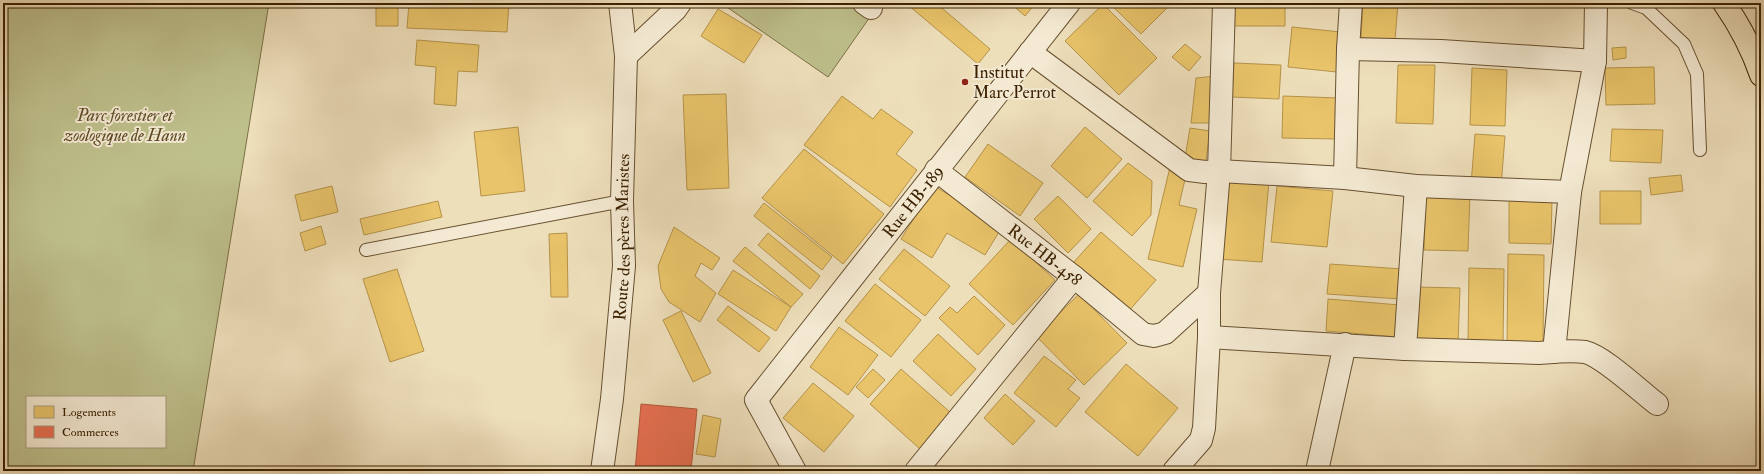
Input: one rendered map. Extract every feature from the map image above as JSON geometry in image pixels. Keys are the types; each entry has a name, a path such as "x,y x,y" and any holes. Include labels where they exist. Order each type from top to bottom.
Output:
{"highway":[{"path":"1724,3 1739,24 1753,53 1761,75"}],"street":[{"name":"Route des pères Maristes","path":"602,471 612,399 624,266 622,201 626,56 620,3"},
{"path":"626,56 675,10 680,3"},
{"name":"Rue HB-189","path":"795,471 756,400 1069,3"},
{"path":"1174,471 1200,440 1204,428 1209,337 1209,293 1219,171 1224,3"},
{"path":"1345,178 1348,49 1351,3"},
{"path":"1554,352 1570,192 1595,60 1596,3"},
{"path":"1348,49 1441,51 1595,60"},
{"path":"1030,52 1189,170 1345,178 1416,186 1570,192"},
{"name":"Rue HB-458","path":"936,170 1074,277 1143,334 1154,336 1165,333 1209,293"},
{"path":"1405,349 1416,186"},
{"path":"916,471 1074,277"},
{"path":"1209,337 1345,344 1405,349 1539,353 1586,352 1600,359 1656,404"},
{"path":"1317,471 1345,344"}],"lane":[{"path":"1632,3 1646,8 1684,44 1697,74 1700,150"},
{"path":"366,250 622,201"}],"green space":[{"name":"Parc forestier et zoologique de Hann","path":"3,3 269,3 193,471 3,471"},
{"path":"721,3 850,3 870,17 828,77"}],"building: Logements":[{"path":"376,3 398,3 398,26 376,26"},
{"path":"409,3 509,3 507,32 407,28"},
{"path":"909,3 936,3 990,49 978,64 908,5"},
{"path":"1010,3 1036,3 1025,16"},
{"path":"1109,3 1172,3 1141,34"},
{"path":"1234,3 1285,3 1285,26 1234,26"},
{"path":"1363,3 1398,3 1395,40 1361,38"},
{"path":"1103,4 1157,58 1119,95 1065,41"},
{"path":"718,9 762,35 744,63 701,36"},
{"path":"1292,27 1341,32 1337,72 1288,67"},
{"path":"417,40 479,45 477,72 458,71 456,106 434,104 436,67 415,65"},
{"path":"1185,44 1201,57 1189,71 1172,57"},
{"path":"1626,47 1626,58 1613,60 1612,48"},
{"path":"1234,63 1281,65 1279,99 1232,97"},
{"path":"1398,65 1435,65 1433,124 1396,123"},
{"path":"1654,67 1655,104 1606,105 1605,68"},
{"path":"1472,68 1507,70 1505,126 1470,125"},
{"path":"1216,76 1211,123 1191,123 1196,78"},
{"path":"726,94 729,188 687,190 683,95"},
{"path":"842,96 873,119 881,109 913,132 896,154 917,170 890,207 804,145"},
{"path":"1283,96 1339,98 1338,139 1282,138"},
{"path":"518,127 525,191 481,196 474,132"},
{"path":"1085,127 1122,159 1087,198 1051,166"},
{"path":"1190,128 1210,131 1205,167 1184,164"},
{"path":"1612,129 1663,130 1661,163 1610,161"},
{"path":"1475,134 1505,136 1501,187 1471,185"},
{"path":"988,144 1043,183 1020,216 965,177"},
{"path":"804,149 884,214 843,264 762,198"},
{"path":"1128,163 1152,181 1151,215 1132,236 1093,201"},
{"path":"1170,167 1187,171 1179,205 1197,209 1183,267 1148,259"},
{"path":"1681,175 1683,191 1651,195 1649,178"},
{"path":"1223,177 1269,181 1262,262 1217,259"},
{"path":"332,186 338,212 301,221 295,195"},
{"path":"934,186 1002,227 985,255 947,233 932,258 901,239"},
{"path":"1277,186 1333,191 1327,247 1271,242"},
{"path":"1600,191 1641,191 1641,224 1600,224"},
{"path":"1426,193 1470,194 1468,251 1424,250"},
{"path":"1058,196 1091,229 1068,253 1034,219"},
{"path":"1509,198 1552,199 1551,244 1509,243"},
{"path":"438,201 442,217 364,235 360,219"},
{"path":"764,203 832,257 822,270 754,216"},
{"path":"321,226 326,244 305,251 300,233"},
{"path":"674,227 720,258 712,270 701,263 695,276 716,293 700,322 669,302 661,289 658,266"},
{"path":"1101,232 1156,280 1128,312 1072,264"},
{"path":"567,233 568,297 551,297 549,234"},
{"path":"768,233 820,276 810,289 758,245"},
{"path":"1011,239 1055,280 1013,325 969,284"},
{"path":"745,247 803,294 791,307 733,261"},
{"path":"904,249 950,286 925,316 879,279"},
{"path":"1508,254 1544,255 1543,344 1507,344"},
{"path":"1330,264 1402,269 1400,299 1327,294"},
{"path":"1469,268 1504,269 1503,345 1468,344"},
{"path":"397,269 424,351 390,362 363,279"},
{"path":"733,270 791,307 776,331 718,294"},
{"path":"875,284 921,320 891,357 845,321"},
{"path":"1416,287 1460,288 1458,343 1415,342"},
{"path":"1079,294 1127,343 1084,385 1036,336"},
{"path":"974,296 1005,325 978,355 939,318 950,307 957,313"},
{"path":"1328,299 1400,305 1398,337 1326,331"},
{"path":"728,306 770,338 759,352 717,320"},
{"path":"681,311 711,373 693,382 663,320"},
{"path":"839,327 878,355 848,395 810,367"},
{"path":"938,334 976,369 951,396 913,361"},
{"path":"1044,356 1076,380 1068,389 1080,398 1056,427 1014,393"},
{"path":"1126,364 1178,408 1138,456 1085,412"},
{"path":"873,369 885,380 868,398 856,387"},
{"path":"901,369 951,413 920,449 870,404"},
{"path":"813,383 854,416 824,452 783,418"},
{"path":"1005,394 1035,421 1013,445 984,418"},
{"path":"703,415 721,419 715,457 696,454"}],"building: Commerces":[{"path":"641,404 697,409 691,471 635,471"}],"place":[{"name":"Institut Marc Perrot","path":"965,82"}]}
